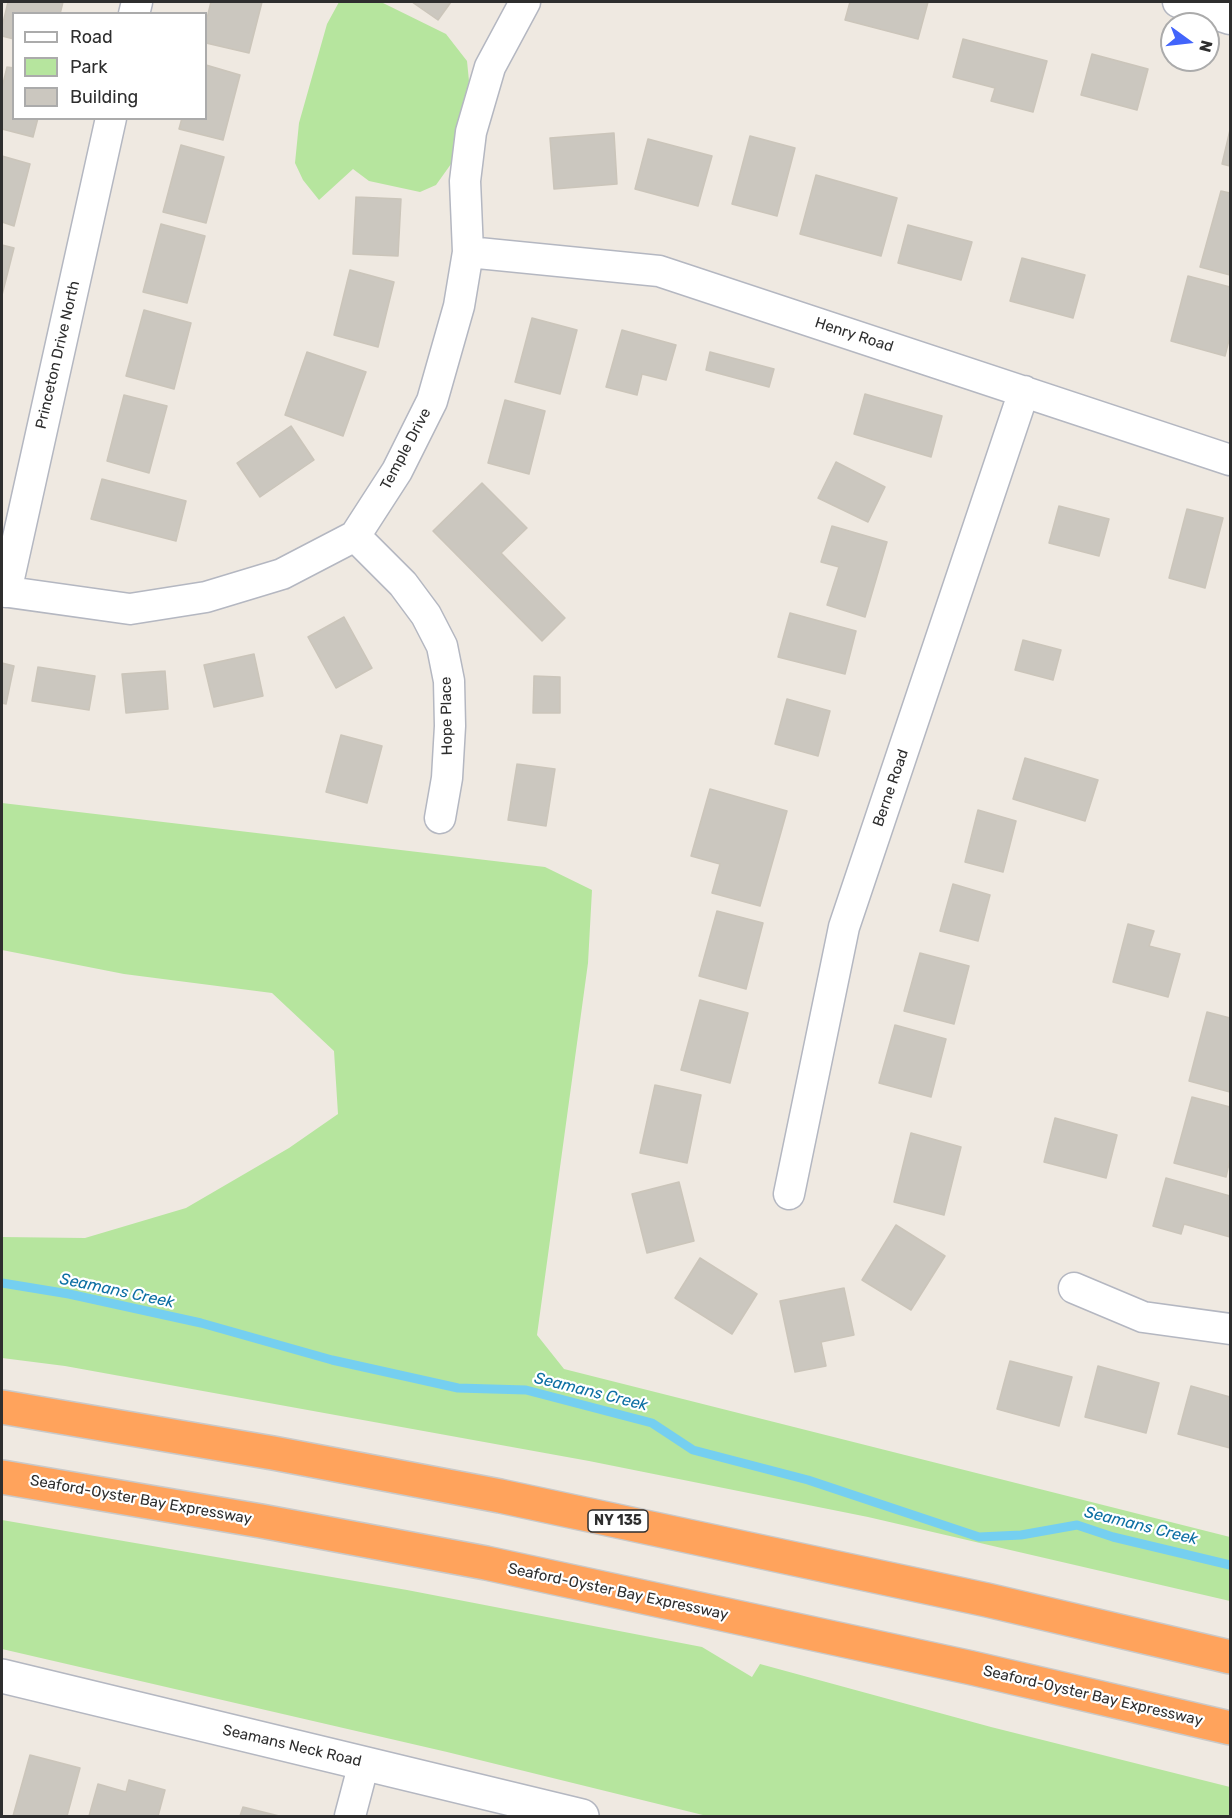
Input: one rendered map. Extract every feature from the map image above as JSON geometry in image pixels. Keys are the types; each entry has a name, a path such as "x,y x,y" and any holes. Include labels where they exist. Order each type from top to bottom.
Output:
{"highway":[{"name":"NY 135","path":"2,1407 261,1450 500,1496 976,1598 1230,1657"},
{"name":"Seaford-Oyster Bay Expressway","path":"2,1476 486,1563 961,1666 1224,1727"}],"street":[{"name":"Temple Drive","path":"4,591 130,609 206,597 282,574 355,536 397,471 432,400 459,306 468,252 465,181 471,132 490,67 525,2"},
{"path":"1178,2 1230,19"},
{"name":"Princeton Drive North","path":"4,591 111,120"},
{"name":"Henry Road","path":"468,252 659,271 1230,460"},
{"name":"Berne Road","path":"789,1194 844,927 1024,391"},
{"name":"Hope Place","path":"355,536 403,584 426,615 442,646 449,681 450,726 447,778 440,818"},
{"path":"1074,1288 1143,1317 1230,1329"},
{"name":"Seamans Neck Road","path":"2,1676 582,1816"},
{"path":"350,1816 364,1763"}],"green space":[{"path":"339,2 381,2 446,34 467,61 469,81 458,122 451,164 436,185 420,192 369,181 353,169 319,200 303,180 295,163 299,123 327,24"},
{"path":"2,803 545,867 592,890 588,963 537,1335 564,1369 1230,1537 1230,1601 868,1517 589,1461 65,1366 2,1358 2,1237 85,1238 186,1208 289,1148 338,1114 334,1051 272,993 124,974 2,950"},
{"path":"2,1520 407,1590 702,1647 752,1677 760,1664 991,1727 1230,1787 1230,1816 707,1816 447,1752 2,1649"}],"building":[{"path":"8,2 63,2 60,12 12,12 12,38 2,36"},
{"path":"211,2 262,2 249,53 207,43 207,18"},
{"path":"412,2 451,2 438,20"},
{"path":"850,2 928,2 918,39 845,20"},
{"path":"963,39 1047,61 1033,112 991,101 995,88 953,77"},
{"path":"1092,54 1148,69 1137,110 1081,95"},
{"path":"207,65 240,75 223,140 179,129 181,120 207,120"},
{"path":"7,67 12,68 12,120 37,120 33,137 2,129 2,88"},
{"path":"1230,130 1230,166 1222,164"},
{"path":"614,133 617,184 554,189 550,138"},
{"path":"750,136 795,148 777,216 732,204"},
{"path":"648,139 712,156 698,206 635,189"},
{"path":"181,145 224,157 206,223 163,212"},
{"path":"2,156 30,164 14,226 2,222"},
{"path":"816,175 897,198 881,256 800,234"},
{"path":"1221,191 1230,193 1230,275 1200,267"},
{"path":"356,197 401,199 398,256 353,254"},
{"path":"161,224 205,236 187,303 143,292"},
{"path":"908,225 972,242 961,280 898,263"},
{"path":"2,245 14,248 2,295"},
{"path":"1022,258 1085,275 1073,318 1010,301"},
{"path":"350,270 394,282 378,347 334,335"},
{"path":"1188,276 1230,287 1230,336 1225,356 1171,341"},
{"path":"144,310 191,323 174,389 126,376"},
{"path":"532,318 577,330 560,394 515,382"},
{"path":"622,330 676,345 666,380 642,374 637,395 606,387"},
{"path":"307,352 366,372 343,436 285,415"},
{"path":"710,352 774,369 769,387 706,370"},
{"path":"865,394 942,416 931,457 854,434"},
{"path":"124,395 167,406 149,473 107,461"},
{"path":"505,400 545,411 529,474 488,463"},
{"path":"291,426 314,460 260,497 237,463"},
{"path":"836,462 885,487 868,522 818,498"},
{"path":"102,479 186,501 176,541 91,519"},
{"path":"482,483 527,528 501,553 565,618 542,641 433,531"},
{"path":"1059,506 1109,519 1099,556 1049,543"},
{"path":"1187,509 1223,518 1205,588 1169,578"},
{"path":"832,526 887,542 865,617 827,605 839,567 821,562"},
{"path":"790,613 856,631 845,674 778,657"},
{"path":"344,617 372,668 336,688 308,637"},
{"path":"1023,640 1061,650 1053,680 1015,670"},
{"path":"254,654 263,696 214,707 204,665"},
{"path":"2,663 14,666 6,704 2,703"},
{"path":"38,667 95,676 89,710 32,701"},
{"path":"165,671 168,709 126,713 122,674"},
{"path":"534,676 560,677 560,713 533,713"},
{"path":"787,699 830,711 818,756 775,744"},
{"path":"341,735 382,746 367,803 326,792"},
{"path":"1025,758 1098,780 1085,821 1013,799"},
{"path":"517,764 555,769 546,826 508,820"},
{"path":"710,789 787,811 760,906 712,893 720,864 691,856"},
{"path":"978,810 1016,821 1003,872 965,862"},
{"path":"953,884 990,895 978,941 940,931"},
{"path":"717,911 763,923 746,989 699,976"},
{"path":"1128,924 1154,931 1149,946 1180,954 1168,997 1113,982"},
{"path":"920,953 969,966 954,1024 904,1011"},
{"path":"700,1000 748,1013 730,1083 681,1070"},
{"path":"1207,1012 1230,1018 1230,1092 1189,1081"},
{"path":"895,1025 946,1039 931,1097 879,1083"},
{"path":"655,1085 701,1095 687,1163 640,1153"},
{"path":"1192,1097 1230,1107 1230,1159 1226,1177 1174,1163"},
{"path":"1055,1118 1117,1135 1106,1178 1044,1162"},
{"path":"911,1133 961,1147 944,1215 894,1202"},
{"path":"1166,1178 1230,1196 1230,1237 1184,1224 1181,1234 1153,1226"},
{"path":"679,1182 694,1241 647,1253 632,1194"},
{"path":"896,1225 945,1256 911,1310 862,1280"},
{"path":"700,1258 757,1294 732,1334 675,1298"},
{"path":"844,1288 854,1335 821,1342 826,1366 795,1372 780,1301"},
{"path":"1010,1361 1072,1377 1059,1426 997,1409"},
{"path":"1098,1366 1159,1383 1146,1433 1085,1417"},
{"path":"1191,1386 1230,1397 1230,1448 1178,1434"},
{"path":"30,1755 80,1768 67,1816 13,1816"},
{"path":"129,1780 165,1790 158,1816 89,1816 98,1784 126,1792"},
{"path":"243,1807 279,1816 240,1816"}],"waterway":[{"name":"Seamans Creek","path":"2,1283 69,1294 201,1323 332,1360 458,1388 526,1390 652,1423 693,1450 808,1480 979,1537 1021,1535 1077,1525 1113,1537 1230,1565"}]}
